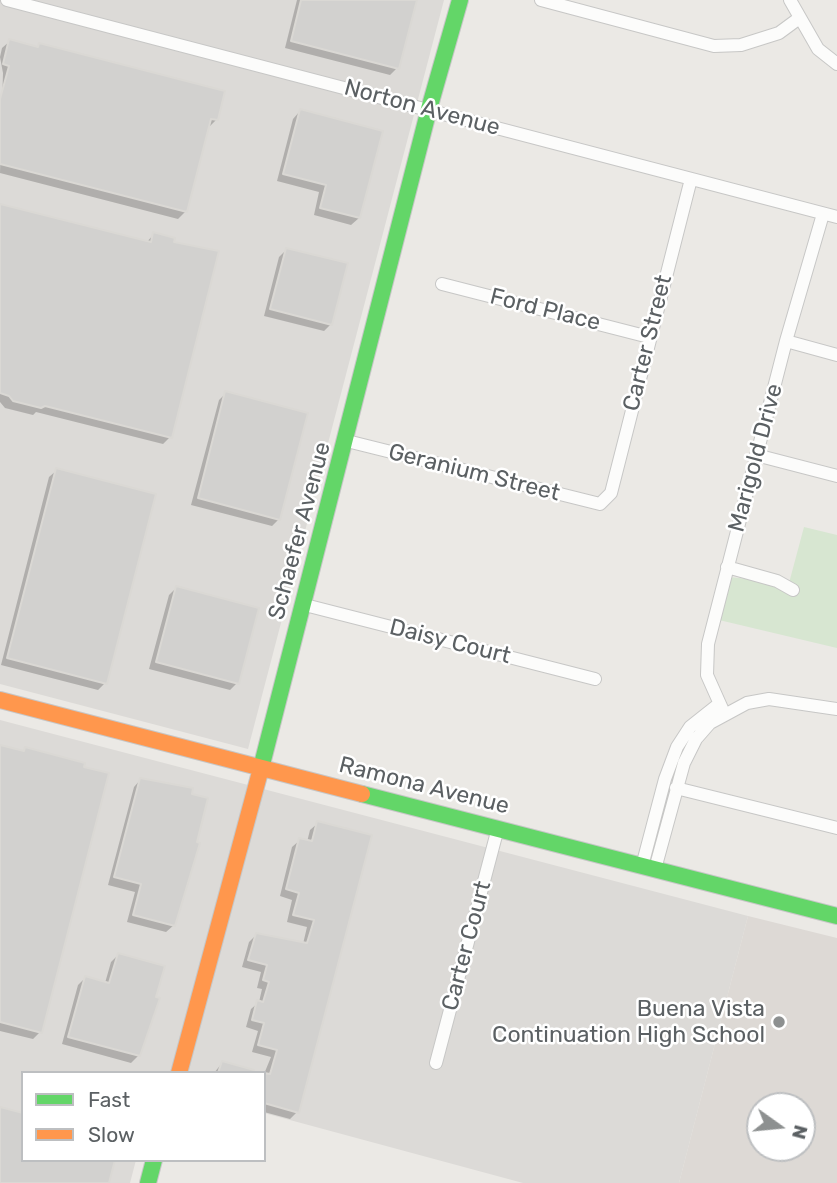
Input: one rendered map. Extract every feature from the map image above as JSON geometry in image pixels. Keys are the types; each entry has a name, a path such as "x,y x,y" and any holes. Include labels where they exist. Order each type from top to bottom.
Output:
{"street":[{"name":"Norton Avenue","path":"7,0 837,217"},
{"name":"Schaefer Avenue","path":"180,1071 348,441 429,109 460,0"},
{"path":"541,0 714,46 750,43 779,33 798,19"},
{"path":"790,0 798,19 818,49 837,64"},
{"name":"Carter Street","path":"600,504 611,492 691,179"},
{"name":"Marigold Drive","path":"722,708 707,675 708,644 786,341 823,214"},
{"name":"Ford Place","path":"442,284 649,337"},
{"path":"786,341 837,355"},
{"name":"Geranium Street","path":"348,441 600,504"},
{"path":"756,455 837,476"},
{"path":"727,568 777,581 793,590"},
{"name":"Daisy Court","path":"305,604 595,679"},
{"path":"649,867 665,779 677,747 690,727 722,708 769,699 837,709"},
{"name":"Ramona Avenue","path":"0,700 837,916"},
{"path":"649,867 696,739 722,708"},
{"path":"676,788 837,828"},
{"name":"Carter Court","path":"436,1063 498,828"},
{"path":"148,1183 153,1162"}],"shaded area":[{"path":"0,0 444,0 248,749 0,684"},
{"path":"0,720 748,916 679,1183 523,1183 266,1114 266,1071 21,1071 21,1162 135,1162 130,1183 0,1183"},
{"name":"Buena Vista Continuation High School","path":"748,916 837,938 837,1183 679,1183"}],"green space":[{"path":"804,527 837,535 837,648 719,620 729,577 789,583"}],"building":[{"path":"301,0 417,0 399,69 291,41"},
{"path":"9,39 38,47 39,43 225,91 218,120 211,119 187,212 0,164 0,99 9,66 3,64"},
{"path":"300,109 383,131 360,218 320,208 326,185 283,174"},
{"path":"0,204 151,242 153,232 175,238 174,242 219,251 172,438 45,406 41,408 13,401 9,396 0,393"},
{"path":"286,248 348,263 332,325 270,309"},
{"path":"225,391 308,413 280,520 198,498"},
{"path":"56,468 156,494 107,684 7,658"},
{"path":"176,586 259,608 239,684 156,662"},
{"path":"0,745 24,751 25,747 85,763 84,767 109,773 42,1033 0,1022"},
{"path":"140,778 193,788 192,794 208,798 197,842 200,843 175,926 133,915 141,884 114,877"},
{"path":"317,821 372,835 299,1113 266,1104 266,1073 270,1074 277,1050 258,1045 264,1023 252,1020 257,1000 263,1002 269,982 263,980 267,965 248,960 256,933 307,943 314,920 293,915 299,893 286,889 299,838 312,841"},
{"path":"118,953 165,966 156,997 160,998 140,1056 68,1037 85,976 109,983"},
{"path":"222,1061 254,1070 254,1071 219,1071"},
{"path":"0,1107 21,1112 21,1162 114,1162 109,1183 0,1183"}],"traffic: fast":[{"path":"260,772 429,109 460,0"},
{"path":"362,794 837,916"},
{"path":"148,1183 153,1162"}],"traffic: slow":[{"path":"0,700 362,794"},
{"path":"180,1071 260,772"}],"place":[{"name":"Buena Vista Continuation High School","path":"779,1022"}]}
